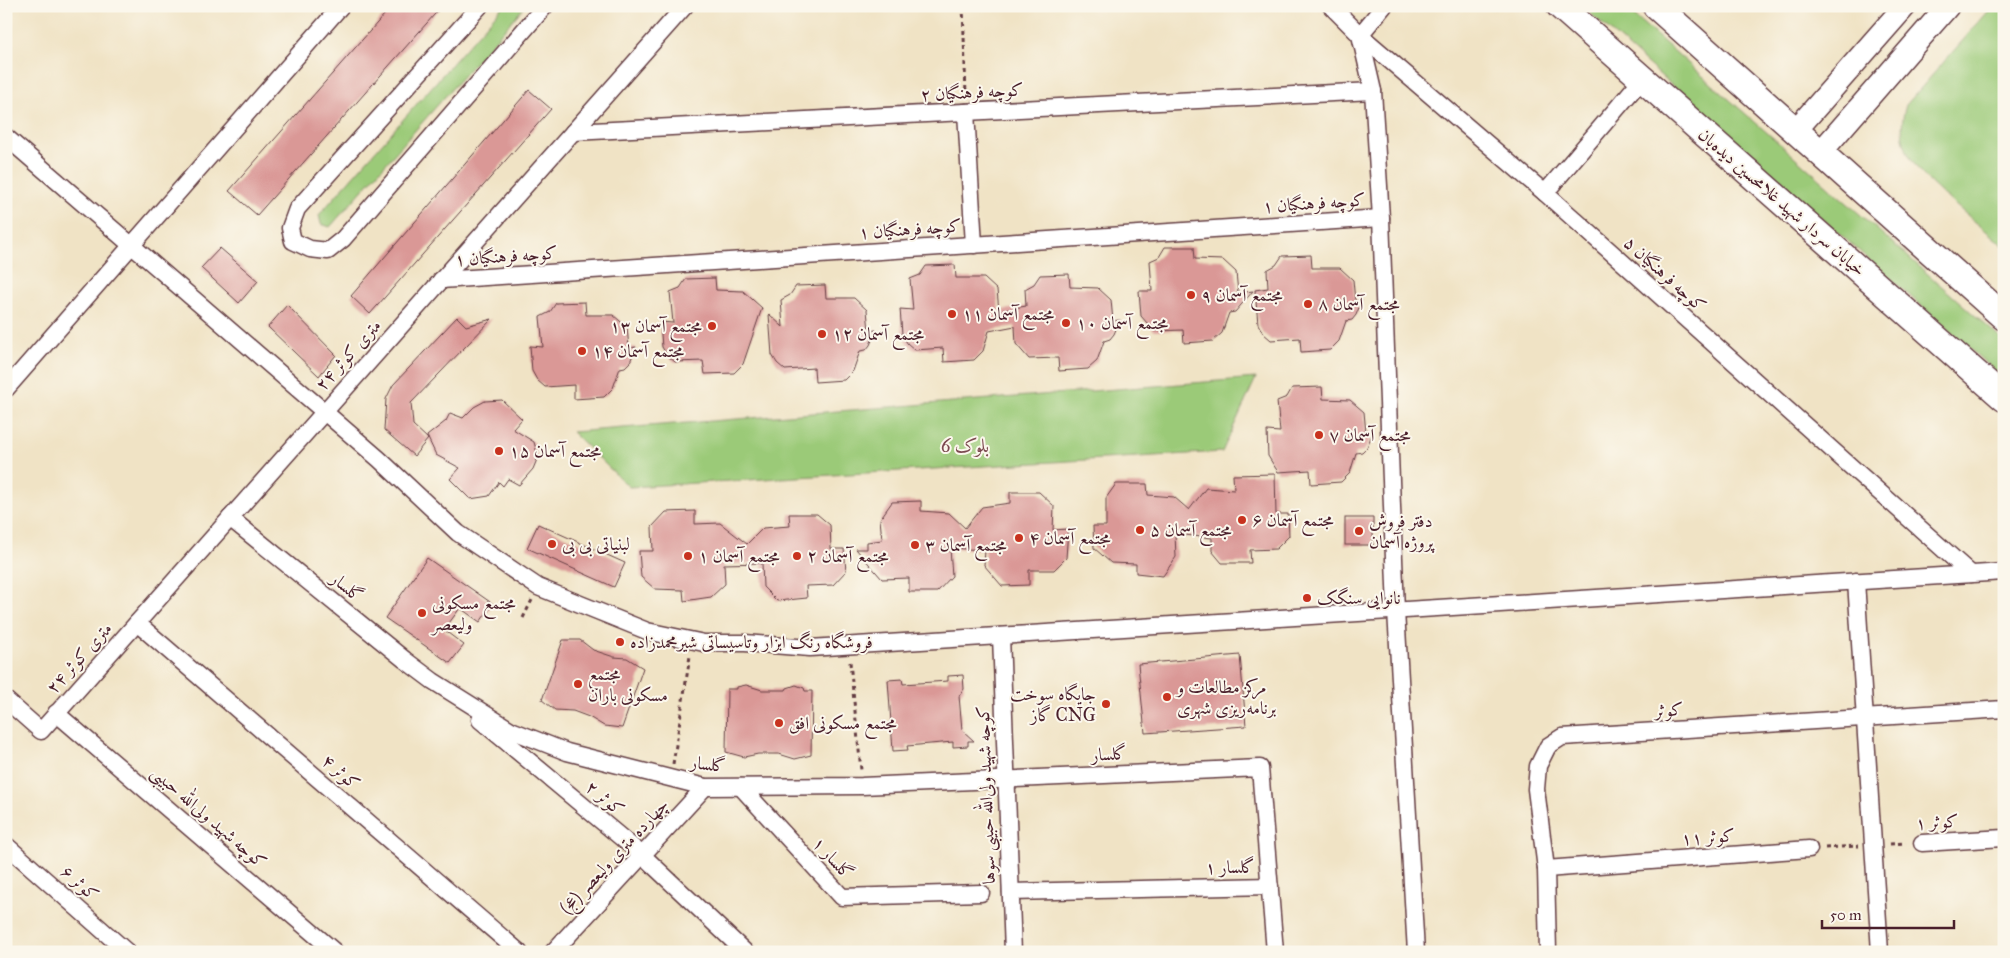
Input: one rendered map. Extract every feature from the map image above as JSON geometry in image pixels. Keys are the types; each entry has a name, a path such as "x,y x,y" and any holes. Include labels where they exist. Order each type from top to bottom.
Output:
{"main road":[{"name":"خیابان سردار شهید غلامحسین دیده‌بان","path":"1560,6 2004,398"},
{"path":"1656,6 2004,317"},
{"path":"1795,131 1905,6"},
{"path":"1820,153 1948,6"}],"street":[{"path":"6,389 341,6"},
{"path":"480,6 297,209 290,228 294,241 310,249 328,251 343,239 544,6"},
{"name":"۲۴ متری کوثر","path":"6,700 41,732 685,6"},
{"name":"کوچه فرهنگیان ۵","path":"1331,6 1360,35 1545,193 1971,574"},
{"path":"1384,6 1360,35 1373,91 1381,218 1396,611 1416,952"},
{"path":"1545,193 1642,79"},
{"name":"کوچه فرهنگیان ۲","path":"573,132 1373,91"},
{"path":"966,112 974,245"},
{"path":"6,137 324,412 458,533 538,587 648,631 692,641 810,648 2004,572"},
{"name":"کوچه فرهنگیان ۱","path":"441,280 1381,218"},
{"name":"گلسار","path":"230,518 433,681 511,730 567,752 705,787 741,788 862,786 1260,768 1270,886"},
{"path":"1856,581 1880,952"},
{"name":"کوثر ۴","path":"136,623 519,952"},
{"name":"کوچه شهید ولی‌الله حبیبی سوها","path":"1001,636 1004,779 1012,952"},
{"name":"کوثر ۲","path":"433,681 641,854 745,952"},
{"name":"کوثر","path":"1548,952 1546,869 1536,789 1538,766 1548,746 1562,737 2004,708"},
{"name":"کوچه شهید ولی‌الله حبیبی","path":"56,713 335,952"},
{"name":"چهارده متری ولیعصر (عج)","path":"553,952 641,854 705,787"},
{"name":"گلسار ۱","path":"741,788 842,896 981,893"},
{"name":"کوثر ۱","path":"1922,842 2004,838"},
{"name":"کوثر ۶","path":"6,845 127,952"},
{"name":"کوثر ۱۱","path":"1546,869 1809,849"},
{"path":"1270,886 1275,952"},
{"name":"گلسار ۱","path":"1010,892 1270,886"}],"path":[{"path":"963,6 966,112"},
{"path":"670,779 692,641"},
{"path":"849,645 862,786"},
{"name":"کوثر ۱","path":"1873,845 1922,842"},
{"path":"1809,849 1873,845"}],"green space":[{"path":"503,6 525,6 330,227 321,224 319,215"},
{"path":"1582,6 1623,6 2004,341 2004,379"},
{"path":"1993,6 2004,6 2004,246 1942,194 1912,161 1906,149 1902,121 1906,105"},
{"path":"1256,378 1222,452 629,487 572,432"}],"building":[{"path":"392,6 442,6 257,215 229,191"},
{"path":"529,90 551,109 370,314 351,296"},
{"name":"مجتمع آسمان ۹","path":"1165,247 1194,247 1195,259 1223,260 1236,272 1238,293 1253,291 1235,312 1229,313 1222,333 1213,341 1184,343 1183,330 1154,331 1141,316 1139,291 1152,291 1150,261 1159,257"},
{"path":"220,248 258,281 239,303 201,268"},
{"name":"مجتمع آسمان ۸","path":"1311,255 1312,268 1340,268 1353,280 1355,301 1362,300 1356,315 1352,320 1346,321 1339,341 1330,350 1301,352 1300,338 1271,340 1263,333 1258,324 1255,290 1268,288 1267,270 1276,265 1282,256"},
{"path":"955,265 956,278 984,278 997,290 999,311 1026,306 1025,289 1034,284 1040,275 1069,274 1070,287 1098,288 1111,300 1113,321 1120,320 1114,334 1110,339 1104,341 1097,361 1088,369 1059,371 1058,358 1029,359 1016,344 1015,326 989,331 983,351 974,360 944,362 943,348 915,350 907,343 902,334 900,309 913,310 910,279 920,275 926,266"},
{"name":"مجتمع آسمان ۱۳","path":"715,278 716,290 743,291 762,308 743,364 734,373 705,374 703,361 675,362 662,347 660,322 673,323 670,292 680,288 686,279"},
{"name":"مجتمع آسمان ۱۲","path":"825,285 826,298 854,298 867,310 869,331 876,330 870,345 866,350 860,351 853,371 844,380 815,382 814,368 785,370 777,363 772,355 769,314 783,327 781,300 790,295 796,286"},
{"name":"مجتمع آسمان ۱۴","path":"585,302 586,315 613,315 627,327 629,348 636,347 630,362 625,367 620,368 613,388 604,397 574,399 574,385 545,387 537,380 532,371 530,346 543,347 540,317 550,312 556,303"},
{"path":"287,305 336,355 319,376 268,327"},
{"path":"457,317 466,326 492,319 411,403 413,425 428,439 414,456 384,430 386,399 393,385"},
{"name":"مجتمع آسمان ۷","path":"1322,387 1323,399 1350,400 1364,412 1366,433 1373,432 1367,447 1362,452 1356,453 1350,473 1341,482 1311,484 1310,470 1278,472 1268,456 1267,431 1280,432 1277,401 1287,397 1292,388"},
{"name":"مجتمع آسمان ۱۵","path":"502,400 522,419 513,429 534,442 538,457 533,469 519,485 508,479 503,486 499,482 489,496 470,499 450,479 460,468 436,455 427,436 446,421 450,413 463,418 474,407 485,401"},
{"path":"1275,474 1276,514 1288,514 1289,536 1276,549 1250,550 1251,563 1222,563 1212,551 1212,538 1175,534 1176,557 1163,576 1136,573 1136,564 1111,563 1094,548 1093,526 1106,526 1106,498 1116,484 1147,484 1148,495 1174,497 1189,510 1206,488 1234,490 1233,475"},
{"path":"1010,492 1039,492 1054,506 1053,530 1068,529 1066,558 1054,570 1029,570 1029,585 1002,586 984,565 985,550 950,548 952,576 937,592 909,592 909,578 882,579 856,549 867,549 867,542 882,540 880,519 892,502 921,501 921,511 949,513 965,528 982,507 1010,503"},
{"path":"695,511 695,524 720,523 747,544 763,528 790,526 789,514 817,514 830,525 831,549 844,549 846,571 833,585 806,586 807,598 777,601 763,587 762,563 724,564 725,584 711,597 684,601 683,590 655,589 641,577 639,551 653,551 652,527 666,512"},
{"name":"دفتر فروش پروژه آسمان","path":"1345,518 1373,518 1373,545 1345,545"},
{"path":"538,524 625,563 614,587 527,548"},
{"name":"مجتمع مسکونی ولیعصر","path":"427,558 493,604 480,622 460,608 444,630 464,645 450,663 385,618"},
{"name":"مجتمع مسکونی باران","path":"563,640 580,640 593,650 614,657 627,658 643,668 622,728 604,726 589,717 573,711 555,710 542,700"},
{"path":"1240,655 1246,726 1145,733 1138,664"},
{"path":"963,675 964,689 959,696 962,730 974,741 968,741 968,746 953,747 953,742 907,746 908,750 893,751 888,680 902,679 903,684 948,681 948,676"},
{"name":"مجتمع مسکونی افق","path":"746,685 762,690 786,690 796,685 804,688 805,691 812,691 811,755 795,759 779,754 758,754 744,757 726,752 727,689 737,689 737,687"}],"place":[{"name":"مجتمع آسمان ۹","path":"1191,295"},
{"name":"مجتمع آسمان ۸","path":"1308,304"},
{"name":"مجتمع آسمان ۱۱","path":"952,314"},
{"name":"مجتمع آسمان ۱۰","path":"1066,323"},
{"name":"مجتمع آسمان ۱۳","path":"712,326"},
{"name":"مجتمع آسمان ۱۲","path":"822,334"},
{"name":"مجتمع آسمان ۱۴","path":"582,351"},
{"name":"مجتمع آسمان ۷","path":"1319,435"},
{"name":"مجتمع آسمان ۱۵","path":"499,451"},
{"name":"مجتمع آسمان ۶","path":"1242,520"},
{"name":"مجتمع آسمان ۵","path":"1140,530"},
{"name":"دفتر فروش پروژه آسمان","path":"1359,531"},
{"name":"مجتمع آسمان ۴","path":"1019,538"},
{"name":"لبنیاتی بی بی","path":"552,544"},
{"name":"مجتمع آسمان ۳","path":"915,545"},
{"name":"مجتمع آسمان ۱","path":"688,556"},
{"name":"مجتمع آسمان ۲","path":"797,556"},
{"name":"نانوایی سنگک","path":"1307,598"},
{"name":"مجتمع مسکونی ولیعصر","path":"422,613"},
{"name":"فروشگاه رنگ ابزار وتاسیساتی شیرمحمدزاده","path":"620,642"},
{"name":"مجتمع مسکونی باران","path":"578,684"},
{"name":"مرکز مطالعات و برنامه‌ریزی شهری","path":"1167,697"},
{"name":"جایگاه سوخت گاز CNG","path":"1106,704"},
{"name":"مجتمع مسکونی افق","path":"779,723"}],"district":[{"name":"بلوک 6","path":"965,445"}]}
